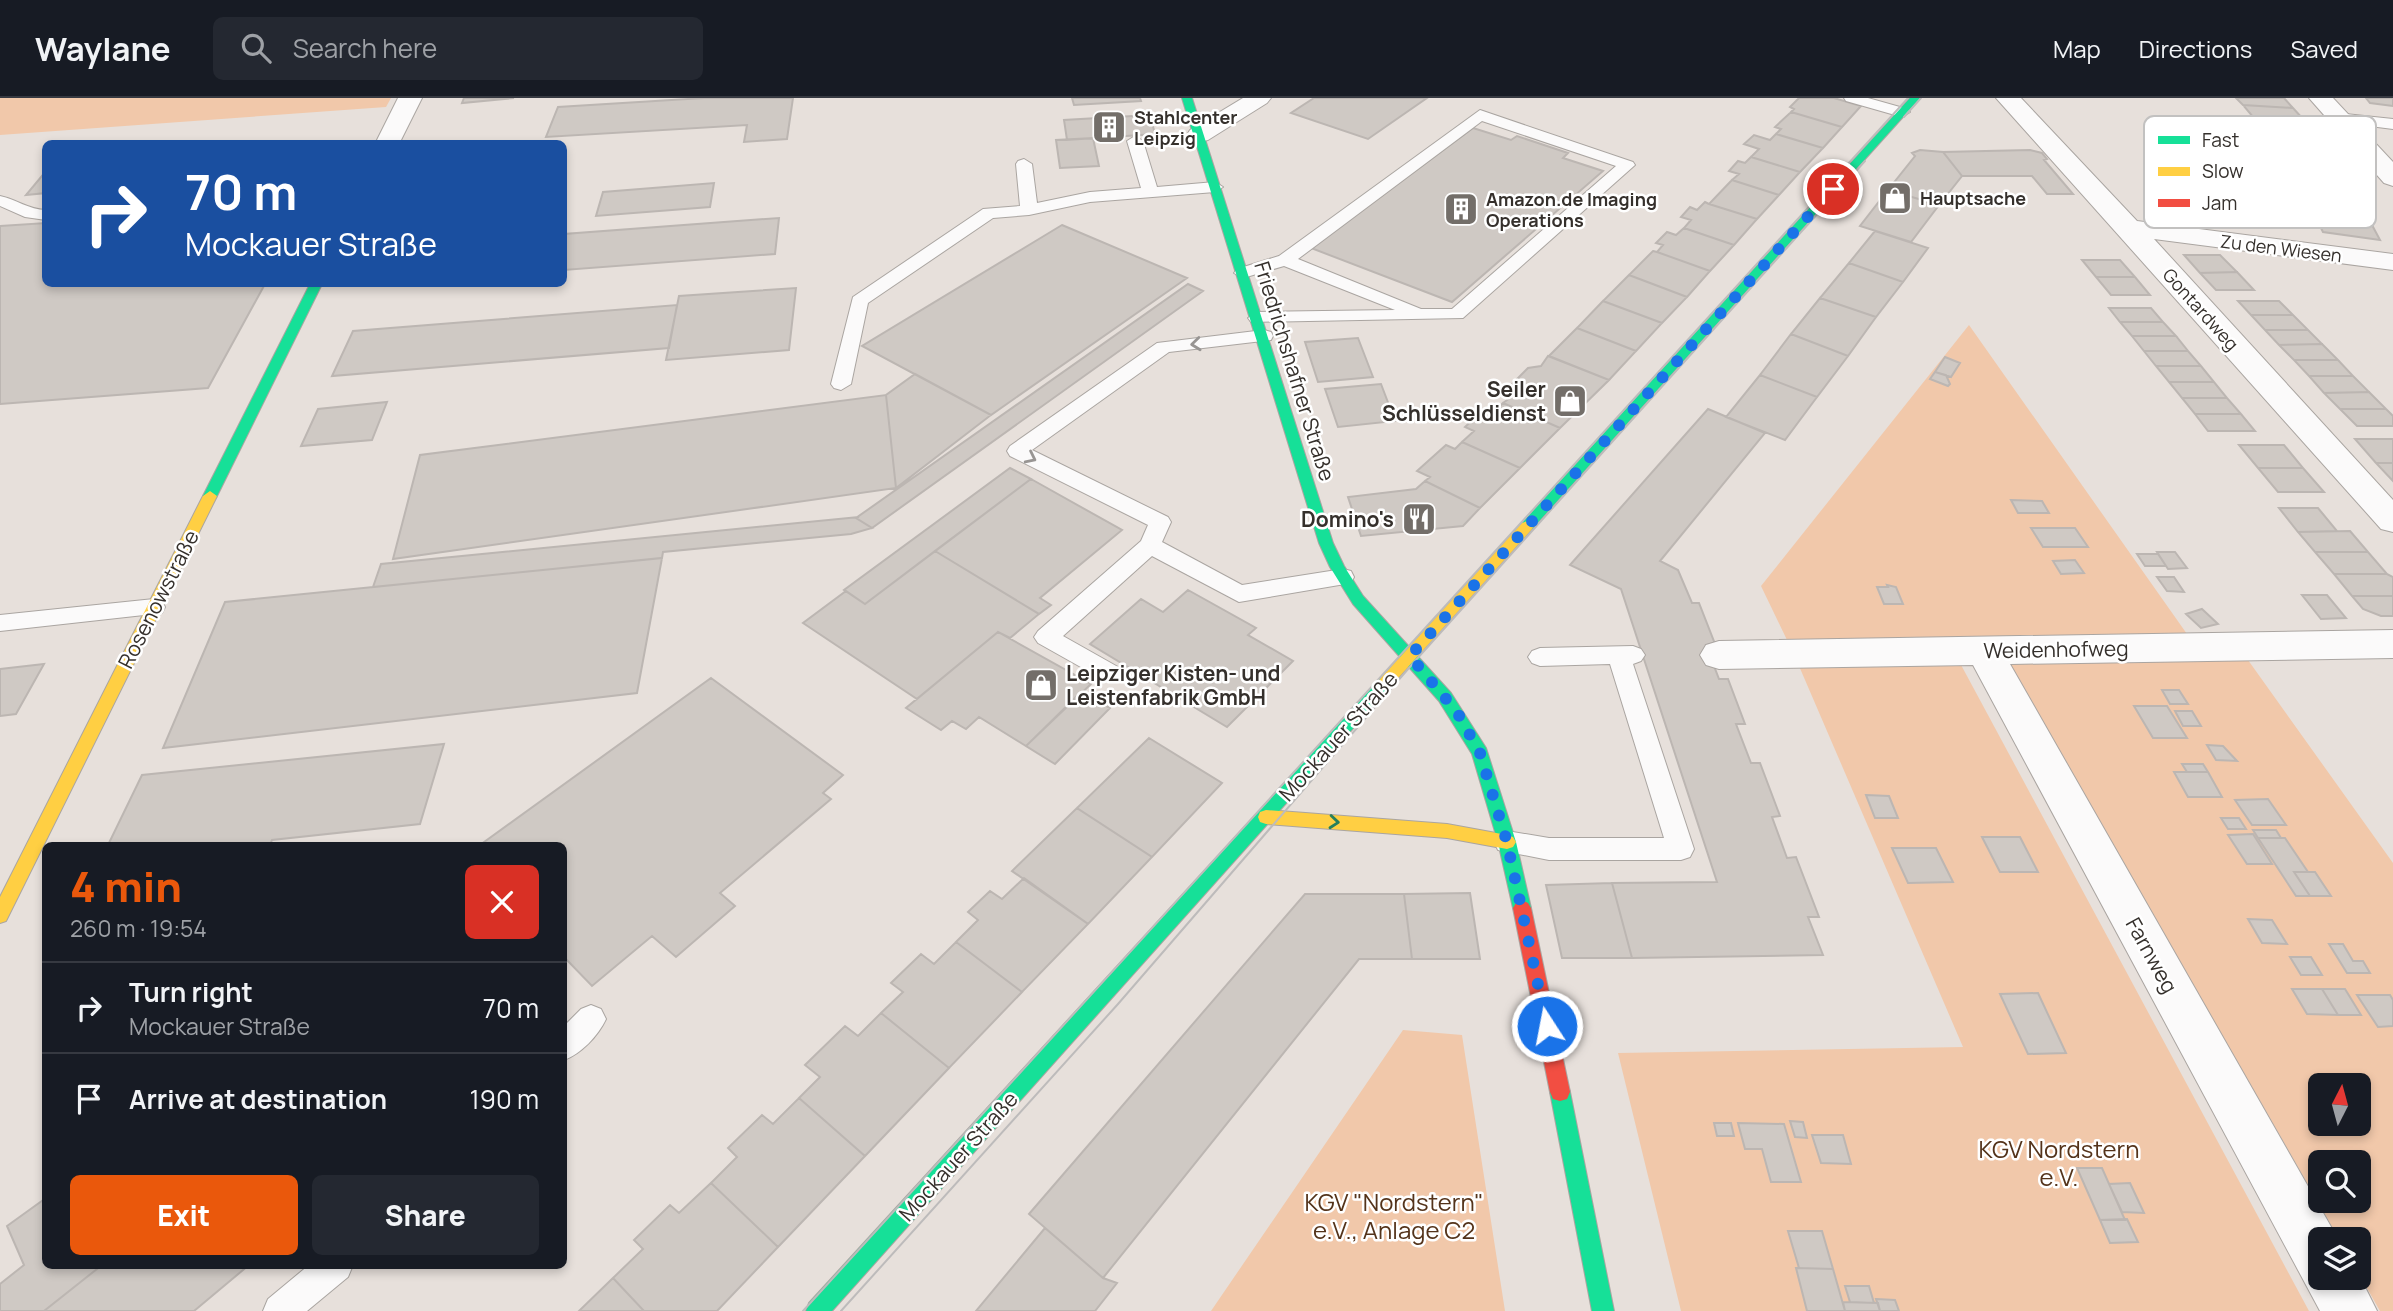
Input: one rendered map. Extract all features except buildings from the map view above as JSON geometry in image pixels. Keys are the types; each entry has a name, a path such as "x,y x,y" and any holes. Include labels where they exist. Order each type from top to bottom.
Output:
{"main road":[{"name":"Friedrichshafner Straße","path":"1187,98 1261,327 1326,543 1343,578 1358,600 1457,712 1480,753 1507,842 1532,948 1603,1311"},
{"name":"Mockauer Straße","path":"817,1311 1915,98"},
{"name":"Rosenowstraße","path":"0,915 314,287"},
{"path":"1266,817 1447,831 1507,842"}],"street":[{"path":"389,140 410,98"},
{"path":"1199,135 1259,98"},
{"name":"Gontardweg","path":"2008,98 2393,520"},
{"path":"2321,98 2334,116"},
{"path":"2376,154 2393,178"},
{"name":"Zu den Wiesen","path":"2127,228 2393,262"},
{"name":"Weidenhofweg","path":"1719,655 2393,644"},
{"name":"Farnweg","path":"1984,651 2308,1236"},
{"path":"2338,1290 2350,1311"}],"lane":[{"path":"1852,98 1902,112"},
{"path":"1110,673 1046,638 1150,545 1160,522 1017,451 1164,347 1261,327 1457,314 1627,165 1480,115 1285,260 1243,273"},
{"path":"1135,141 1150,192"},
{"path":"1024,164 1029,210"},
{"path":"841,384 859,301 989,213 1029,210 1090,197 1215,187"},
{"path":"0,201 5,201 30,216 42,215"},
{"path":"1285,260 1424,315"},
{"path":"1150,545 1239,594 1343,578"},
{"path":"0,623 154,607"},
{"path":"1507,842 1549,849 1681,849 1627,656 1540,657"},
{"path":"567,1043 591,1019"},
{"path":"280,1311 331,1269"}],"green space":[{"path":"0,98 391,98 386,107 0,135"},
{"path":"1969,325 2187,634 1787,640 1761,586"},
{"path":"2248,660 2393,863 2393,1311 2380,1311 2368,1290 2371,1290 2371,1227 2332,1227 2324,1213 2371,1213 2371,1150 2308,1150 2308,1185 2008,662"},
{"name":"KGV Nordstern e.V.","path":"1960,663 2309,1311 1681,1311 1618,1053 1963,1047 1799,666"},
{"name":"KGV \"Nordstern\" e.V., Anlage C2","path":"1403,1030 1462,1035 1505,1311 1211,1311"}],"tram line":[{"path":"803,1311 1908,98"},
{"path":"1904,117 1921,98"},
{"path":"841,1311 1118,1004 1415,661 1865,161"}],"traffic: fast":[{"path":"1187,98 1326,543 1337,567 1358,600 1445,697 1480,753 1507,842 1522,908"},
{"path":"1527,526 1915,98"},
{"path":"210,496 314,287"},
{"path":"817,1311 1385,683"},
{"path":"1560,1092 1603,1311"}],"traffic: slow":[{"path":"0,915 210,496"},
{"path":"1385,683 1527,526"},
{"path":"1266,817 1447,831 1507,842"}],"traffic: jam":[{"path":"1522,908 1560,1092"}],"place":[{"name":"Stahlcenter Leipzig","path":"1109,127"},
{"name":"Hauptsache","path":"1895,198"},
{"name":"Amazon.de Imaging Operations","path":"1461,209"},
{"name":"Seiler Schlüsseldienst","path":"1570,401"},
{"name":"Domino's","path":"1419,519"},
{"name":"Leipziger Kisten- und Leistenfabrik GmbH","path":"1041,685"}],"route":[{"path":"1547,1026 1507,842 1480,753 1457,712 1410,656 1833,189"}]}
